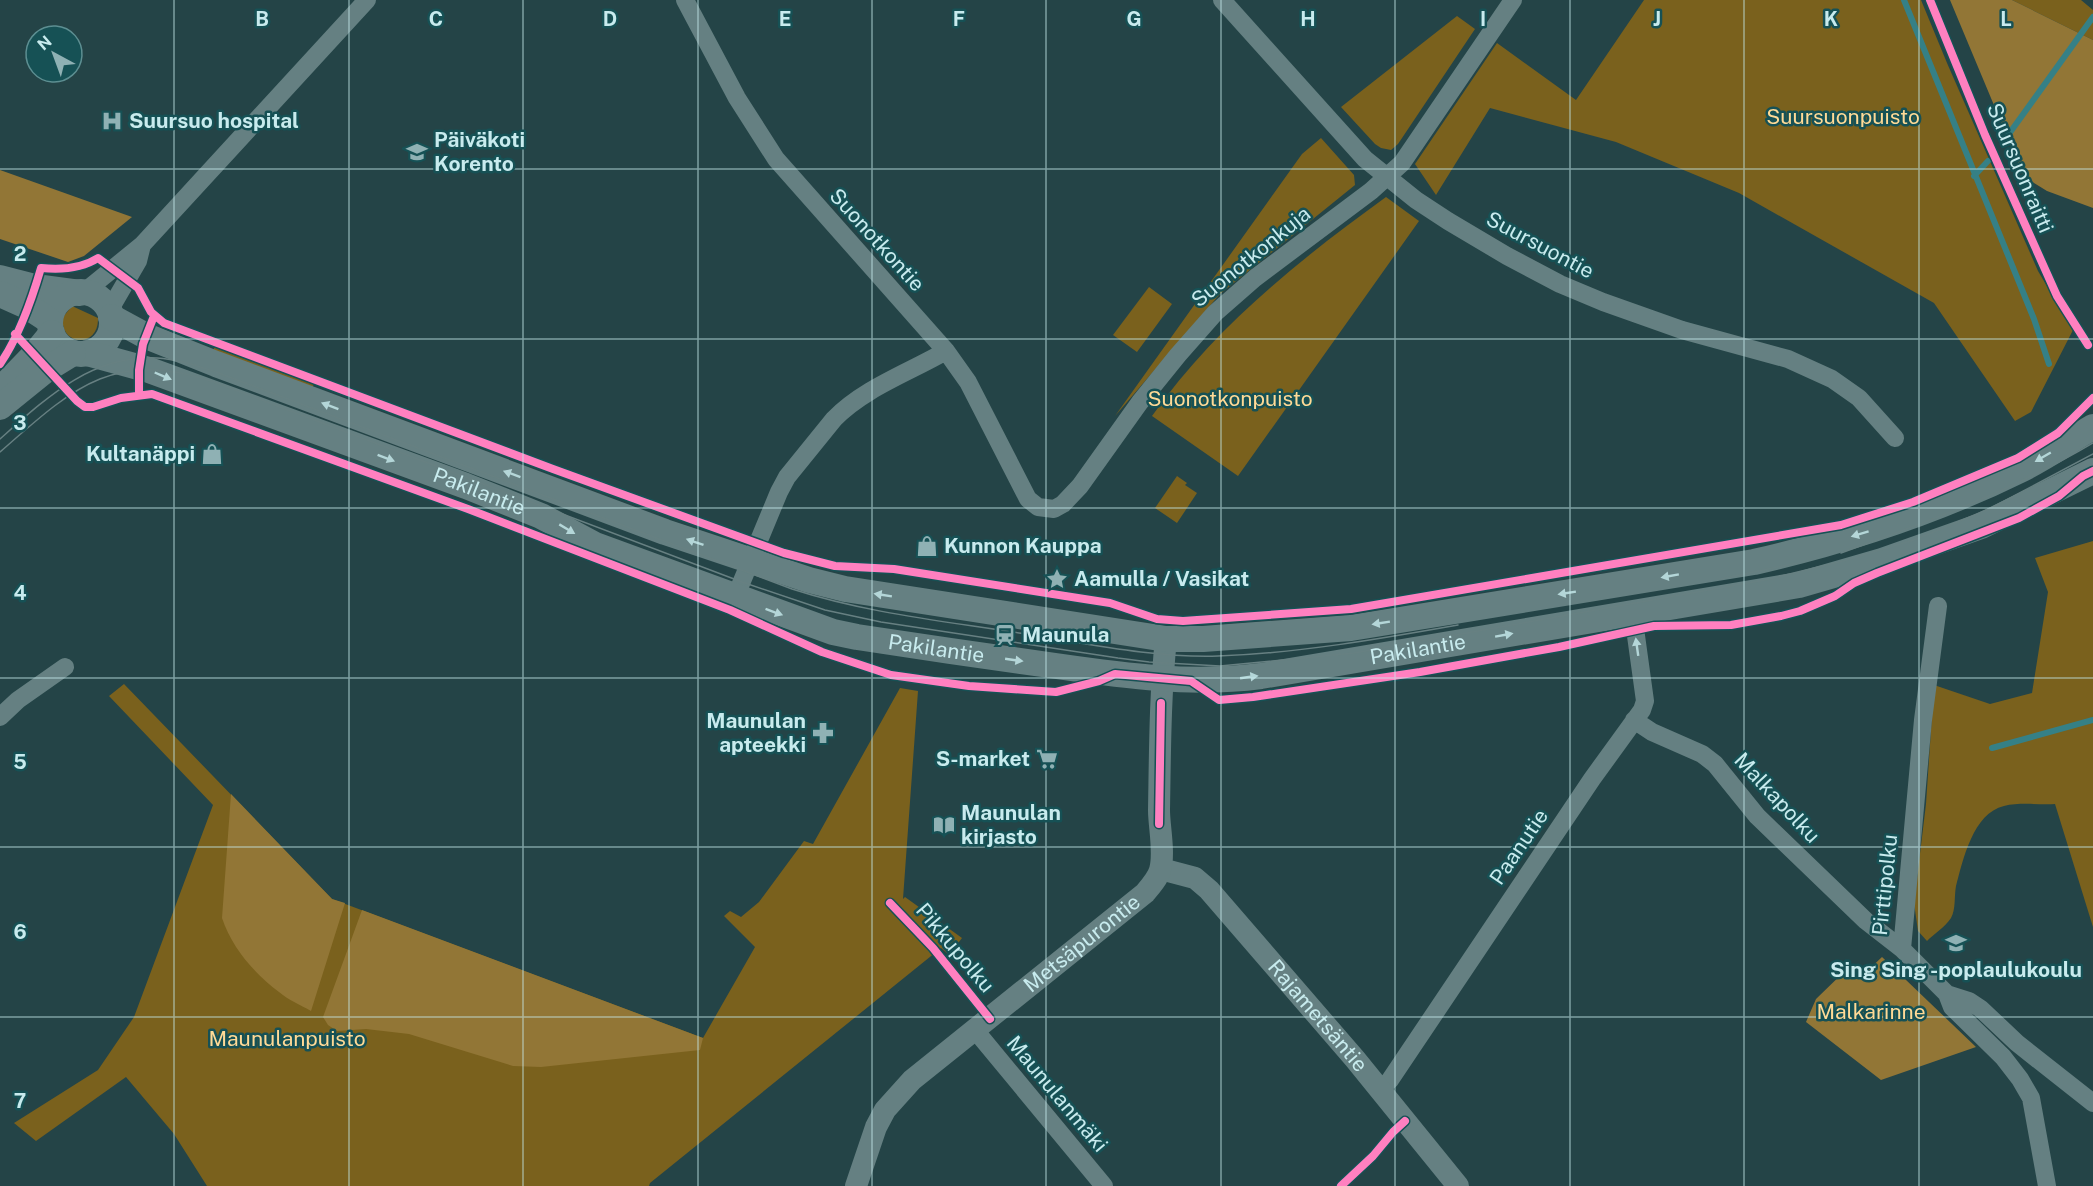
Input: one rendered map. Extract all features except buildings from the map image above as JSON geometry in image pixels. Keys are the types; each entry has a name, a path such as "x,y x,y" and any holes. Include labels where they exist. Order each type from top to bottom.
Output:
{"main road":[{"path":"0,278 35,287 82,293 100,299 110,314 111,329 106,340 98,348 80,353 47,369 0,407"},
{"path":"0,390 43,346 51,327 55,307 71,294 82,293"},
{"path":"0,294 35,310 51,327 59,345 80,353"},
{"name":"Pakilantie","path":"110,314 146,336 216,364 665,532 809,580 845,589 1166,639 1246,637 1352,628 1754,562 1872,530 1947,502 2023,468 2093,427"},
{"name":"Pakilantie","path":"80,353 149,370 494,497 549,520 595,545 812,625 857,638 1094,671 1191,681 1228,680 1799,585 1882,561 1981,526 2093,471"}],"street":[{"path":"82,293 141,245 367,0"},
{"name":"Suonotkontie","path":"685,0 737,98 776,159 946,351 968,382 1028,500 1038,507"},
{"name":"Suursuontie","path":"1222,0 1353,147 1385,177 1448,221 1560,284 1603,302 1682,330 1788,359 1832,379 1859,398 1895,438"},
{"name":"Suonotkonkuja","path":"1038,507 1054,509 1063,504 1080,486 1140,402 1200,328 1234,294 1371,191 1402,163 1513,0"},
{"path":"110,314 138,261 141,245"},
{"path":"735,598 787,477 834,419 843,410 865,396 946,351"},
{"name":"Pirttipolku","path":"1938,606 1923,720 1902,949 1947,994 1969,1001 2017,1043 2093,1103"},
{"name":"Paanutie","path":"1380,1090 1390,1080 1645,701 1633,614"},
{"path":"1161,869 1160,729 1166,639"},
{"path":"0,717 18,700 65,667"},
{"name":"Malkapolku","path":"1634,720 1652,732 1702,754 1715,764 1757,816 1866,921 1902,949"},
{"name":"Metsäpurontie","path":"856,1186 876,1127 885,1110 912,1080 1146,893 1161,869"},
{"name":"Rajametsäntie","path":"1161,869 1195,878 1202,883 1355,1059 1458,1186"},
{"path":"1947,994 1952,1007 2003,1057 2020,1078 2031,1098 2047,1186"},
{"name":"Maunulanmäki","path":"975,1030 1104,1186"}],"green space":[{"name":"Suursuonpuisto","path":"1644,0 1921,0 2038,271 2073,330 2031,412 2015,421 1934,303 1739,193 1616,142 1490,108 1436,195 1415,164 1497,43 1576,100"},
{"path":"1950,0 2012,0 2093,40 2093,208 2047,191 2024,177"},
{"path":"2012,0 2081,0 2093,10 2093,40"},
{"path":"1457,16 1475,29 1398,144 1391,150 1381,148 1341,107"},
{"name":"Suonotkonpuisto","path":"1321,138 1354,175 1355,185 1220,294 1115,416 1302,154"},
{"path":"0,170 132,217 84,256 68,262 0,239"},
{"name":"Suonotkonpuisto","path":"1386,197 1419,221 1238,476 1152,416 1176,384 1230,325 1321,245"},
{"path":"1149,287 1172,304 1137,352 1113,335"},
{"path":"72,306 98,318 97,328 86,339 73,338 63,327 63,317"},
{"path":"216,346 314,383 312,390 211,352"},
{"path":"1177,476 1197,493 1177,523 1155,508"},
{"path":"2093,541 2093,927 2055,804 2016,804 1993,810 1977,828 1962,864 1956,886 1953,914 1946,924 1927,941 1918,931 1914,903 1926,804 1934,685 1990,704 2032,693 2048,592 2035,558"},
{"name":"Maunulanpuisto","path":"124,684 332,899 703,1038 755,947 724,916 730,911 741,917 759,902 804,841 813,844 900,688 918,691 903,899 905,897 962,938 949,955 941,948 649,1186 207,1186 174,1134 126,1077 36,1141 14,1123 98,1070 134,1017 213,805 109,696"},
{"path":"231,794 332,899 345,903 311,1011 290,1000 270,985 238,950 226,929 222,918"},
{"path":"362,910 703,1038 700,1050 541,1067 513,1066 409,1034 366,1029 337,1031 328,1025 323,1017"},
{"name":"Malkarinne","path":"1882,957 1976,1047 1881,1080 1806,1022 1816,999 1850,966 1862,976"}],"waterway":[{"path":"1904,0 2034,319 2049,364"},
{"path":"2006,138 2093,17"},
{"path":"1974,176 1988,161"},
{"path":"1992,748 2093,720"}],"tram line":[{"path":"0,439 52,395 90,372 133,359 157,358 187,363 216,372 792,589 876,610 1118,649 1193,656 1309,649 1458,625"},
{"path":"0,452 50,410 73,393 96,381 121,373 148,370 179,373 214,382 742,582 825,610 881,622 1118,658 1220,666 1354,653 1765,580 1843,561 1917,539 1991,508 2093,454"},
{"path":"1841,553 1938,517 2001,490 2093,443"},
{"path":"1720,579 1797,563"}],"cycle path":[{"name":"Suursuonraitti","path":"1930,0 1985,135 2057,296 2088,345"},
{"path":"0,364 24,318 41,268 71,268 98,258 138,288 151,312 164,323 784,553 835,566 894,569 1110,603 1157,619 1183,621 1351,609 1841,525 1913,502 2018,458 2058,433 2093,398"},
{"path":"139,394 139,370 143,344 154,316"},
{"path":"15,334 85,407 93,407 121,398 152,394 468,509 730,610 822,652 891,675 969,686 1056,692 1099,681 1115,674 1191,681 1219,700 1253,697 1420,672 1559,647 1654,626 1731,625 1781,616 1800,611 1835,596 1854,583 1877,573 2019,518 2059,496 2083,476 2093,471"},
{"path":"1159,824 1161,703"},
{"name":"Pikkupolku","path":"890,903 933,948 990,1019"},
{"path":"1341,1186 1405,1121"}],"place":[{"name":"Suursuo hospital","path":"112,121"},
{"name":"Päiväkoti Korento","path":"417,152"},
{"name":"Kultanäppi","path":"212,454"},
{"name":"Kunnon Kauppa","path":"927,546"},
{"name":"Aamulla / Vasikat","path":"1057,579"},
{"name":"Maunula","path":"1005,635"},
{"name":"Maunulan apteekki","path":"823,733"},
{"name":"S-market","path":"1047,759"},
{"name":"Maunulan kirjasto","path":"944,825"},
{"name":"Sing Sing -poplaulukoulu","path":"1956,943"}]}
